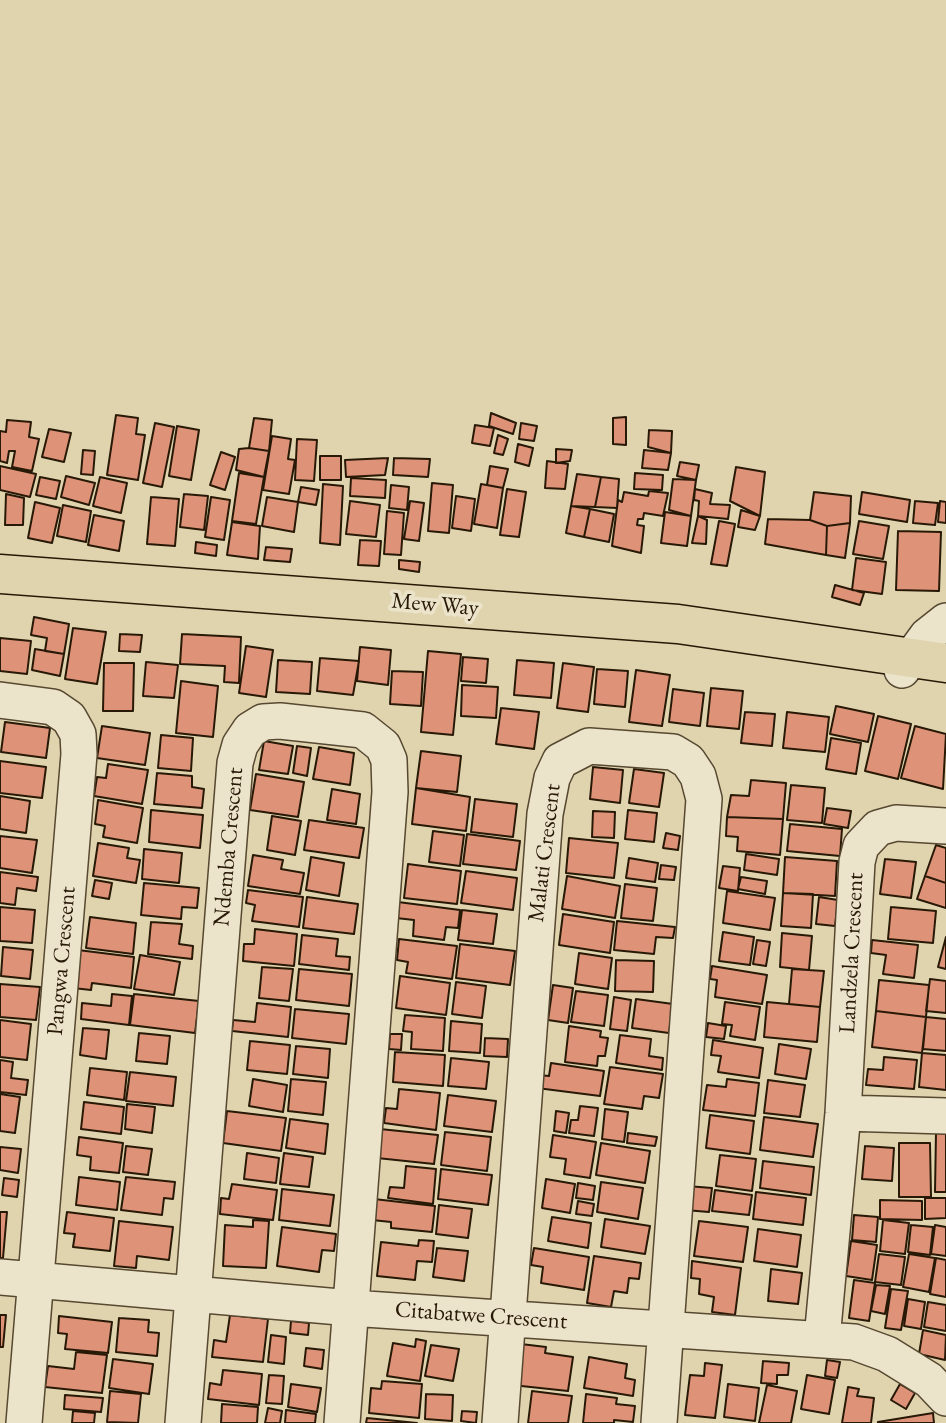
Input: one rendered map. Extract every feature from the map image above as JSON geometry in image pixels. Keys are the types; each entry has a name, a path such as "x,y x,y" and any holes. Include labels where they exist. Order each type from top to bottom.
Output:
{"main road":[{"name":"Mew Way","path":"0,574 678,624 762,634 920,663 946,689"}],"street":[{"path":"920,663 928,636 946,621"},
{"name":"Pangwa Crescent","path":"0,701 53,707 69,719 78,734 79,754 24,1423"},
{"name":"Ndemba Crescent","path":"183,1423 235,763 240,745 250,730 263,722 280,721 363,730 383,746 389,760 390,792 342,1423"},
{"name":"Malati Crescent","path":"500,1423 545,814 552,778 560,761 589,746 673,752 688,761 698,776 704,799 659,1423"},
{"name":"Landzela Crescent","path":"822,1339 843,1113 856,862 861,846 878,828 896,823 946,826"},
{"path":"843,1113 946,1116"},
{"name":"Citabatwe Crescent","path":"0,1277 351,1308 854,1342 887,1354 929,1380 946,1398"}],"building":[{"path":"491,413 516,423 513,434 489,426"},
{"path":"116,415 138,418 136,434 145,435 138,480 107,475"},
{"path":"626,417 626,445 613,444 613,418"},
{"path":"254,418 272,420 269,451 249,448"},
{"path":"7,420 31,422 29,437 39,439 32,471 12,467 15,451 9,451 7,463 0,461 0,431 6,432"},
{"path":"155,423 174,427 162,487 143,483"},
{"path":"521,423 537,426 534,441 519,439"},
{"path":"475,425 494,428 490,446 472,443"},
{"path":"177,426 199,430 191,480 169,476"},
{"path":"49,429 71,433 64,462 42,457"},
{"path":"649,430 672,431 671,453 648,447"},
{"path":"498,435 508,439 503,455 494,453"},
{"path":"272,436 291,439 288,459 295,460 289,494 263,490"},
{"path":"297,439 317,440 314,481 295,480"},
{"path":"518,444 533,448 529,466 515,462"},
{"path":"239,449 269,451 264,477 236,470"},
{"path":"556,449 572,450 570,461 556,463"},
{"path":"83,450 95,451 93,475 81,474"},
{"path":"644,450 671,453 668,470 642,468"},
{"path":"221,452 235,457 225,490 210,485"},
{"path":"320,456 341,456 341,480 320,480"},
{"path":"388,458 385,475 346,477 345,460"},
{"path":"394,458 430,459 428,477 393,475"},
{"path":"547,461 568,464 565,489 545,488"},
{"path":"680,462 699,465 696,480 677,476"},
{"path":"0,466 36,474 30,497 0,490"},
{"path":"490,466 508,469 503,488 487,485"},
{"path":"736,467 765,472 760,516 730,501"},
{"path":"239,473 264,477 256,524 232,521"},
{"path":"635,473 663,475 662,490 634,489"},
{"path":"577,474 601,477 595,507 571,506"},
{"path":"66,476 95,483 89,505 61,497"},
{"path":"40,477 60,481 56,499 36,495"},
{"path":"100,477 127,483 121,513 93,506"},
{"path":"601,477 619,479 617,508 595,507"},
{"path":"351,478 386,480 385,498 350,496"},
{"path":"673,479 696,480 691,516 669,510"},
{"path":"432,483 453,485 449,533 428,531"},
{"path":"323,484 343,486 340,545 320,543"},
{"path":"481,484 503,488 497,528 474,524"},
{"path":"391,485 409,487 407,510 389,508"},
{"path":"301,487 319,490 316,505 298,502"},
{"path":"507,489 526,492 519,537 500,535"},
{"path":"695,489 712,493 710,504 730,505 728,519 698,516 699,501 694,500"},
{"path":"649,491 668,493 663,516 644,513 643,519 638,519 637,525 644,526 641,553 612,546 618,500 622,502 624,492 648,496"},
{"path":"814,492 851,496 850,523 827,526 810,520"},
{"path":"862,492 910,500 907,522 859,514"},
{"path":"6,494 24,498 23,525 5,525"},
{"path":"184,494 208,496 204,530 180,527"},
{"path":"456,496 475,499 471,531 452,528"},
{"path":"151,497 179,499 175,546 147,544"},
{"path":"211,497 230,500 224,540 205,537"},
{"path":"267,497 298,502 294,532 262,526"},
{"path":"350,501 380,505 376,537 346,534"},
{"path":"410,501 424,503 419,541 404,539"},
{"path":"915,501 938,503 935,525 913,523"},
{"path":"940,501 946,502 946,523 938,522"},
{"path":"35,502 60,508 52,543 28,538"},
{"path":"63,505 91,511 86,542 57,536"},
{"path":"571,506 590,509 584,537 566,533"},
{"path":"590,509 614,514 609,542 584,537"},
{"path":"741,510 760,516 755,530 738,527"},
{"path":"387,511 404,513 401,555 384,554"},
{"path":"665,512 691,516 687,546 661,543"},
{"path":"94,515 124,521 119,551 88,545"},
{"path":"698,516 707,520 706,544 692,543"},
{"path":"768,519 810,520 827,526 826,555 765,544"},
{"path":"719,521 735,524 727,566 711,564"},
{"path":"859,521 889,526 883,559 853,554"},
{"path":"232,522 260,526 258,559 227,555"},
{"path":"850,523 845,558 826,555 827,526"},
{"path":"898,531 941,532 939,591 896,590"},
{"path":"360,540 381,541 379,566 358,565"},
{"path":"196,542 217,545 216,556 195,553"},
{"path":"266,547 292,549 290,562 264,560"},
{"path":"856,558 886,562 882,594 852,590"},
{"path":"399,560 420,562 419,572 399,569"},
{"path":"835,585 864,593 860,605 832,597"},
{"path":"34,617 69,624 64,654 45,651 47,638 31,635"},
{"path":"73,628 106,632 97,684 65,679"},
{"path":"120,634 142,635 140,652 119,651"},
{"path":"182,634 241,637 239,683 224,682 225,666 180,664"},
{"path":"0,638 31,641 27,674 0,671"},
{"path":"246,646 273,650 266,697 239,693"},
{"path":"360,647 391,650 388,685 357,681"},
{"path":"35,649 64,654 60,676 32,670"},
{"path":"428,651 461,654 453,735 421,732"},
{"path":"463,657 488,659 486,683 461,681"},
{"path":"320,658 359,661 353,695 317,691"},
{"path":"278,660 312,662 310,694 276,692"},
{"path":"517,660 554,663 551,698 514,695"},
{"path":"146,662 178,665 174,698 143,696"},
{"path":"104,663 134,663 133,711 103,711"},
{"path":"563,663 594,667 588,712 557,708"},
{"path":"597,669 628,671 625,707 594,704"},
{"path":"636,670 670,675 662,726 629,722"},
{"path":"392,671 423,672 421,706 390,704"},
{"path":"181,681 218,686 213,737 176,733"},
{"path":"462,685 498,687 496,718 461,716"},
{"path":"711,688 743,691 739,729 707,726"},
{"path":"673,689 704,693 700,726 669,722"},
{"path":"836,706 874,714 868,742 830,734"},
{"path":"501,708 539,712 534,749 496,744"},
{"path":"745,712 775,714 772,746 741,743"},
{"path":"787,712 829,717 825,752 783,748"},
{"path":"878,716 911,724 898,779 865,771"},
{"path":"5,722 50,728 46,758 1,752"},
{"path":"102,726 150,733 145,765 97,758"},
{"path":"915,726 946,734 943,789 901,778"},
{"path":"161,735 193,738 191,771 158,768"},
{"path":"831,738 861,743 856,774 826,769"},
{"path":"264,741 293,746 288,774 259,770"},
{"path":"297,746 311,748 307,776 293,773"},
{"path":"319,747 354,753 350,785 313,779"},
{"path":"421,751 461,756 457,792 416,788"},
{"path":"0,761 46,767 42,798 0,793"},
{"path":"108,764 148,770 142,804 94,796 97,777 106,778"},
{"path":"593,767 623,770 620,803 590,799"},
{"path":"634,769 664,773 659,807 629,803"},
{"path":"157,773 192,776 192,787 204,789 202,808 154,804"},
{"path":"256,774 304,782 298,817 250,810"},
{"path":"751,780 786,783 783,819 727,817 731,795 749,796"},
{"path":"791,785 825,788 822,823 787,820"},
{"path":"416,788 470,797 466,831 412,824"},
{"path":"332,789 360,794 356,824 327,820"},
{"path":"0,796 30,801 26,833 0,829"},
{"path":"475,799 517,804 513,837 471,832"},
{"path":"98,800 143,808 137,843 103,837 105,826 95,824"},
{"path":"827,808 851,811 848,828 824,824"},
{"path":"151,810 203,815 200,848 149,842"},
{"path":"628,810 657,813 654,842 625,839"},
{"path":"593,811 615,812 614,838 592,837"},
{"path":"272,816 301,821 295,855 267,850"},
{"path":"727,817 783,819 780,855 737,851 738,837 726,836"},
{"path":"309,820 364,828 359,858 304,850"},
{"path":"790,824 842,829 840,856 787,851"},
{"path":"433,831 464,835 460,866 429,862"},
{"path":"666,833 680,836 678,850 663,848"},
{"path":"467,834 520,841 516,870 463,864"},
{"path":"0,836 37,840 32,873 0,868"},
{"path":"569,838 618,843 614,878 566,873"},
{"path":"98,843 129,848 127,858 140,860 136,883 93,876"},
{"path":"936,845 946,848 946,883 925,876"},
{"path":"144,849 182,853 179,883 142,879"},
{"path":"746,854 779,859 777,875 744,870"},
{"path":"253,855 283,860 281,869 304,873 300,894 248,886"},
{"path":"311,857 344,863 339,896 306,890"},
{"path":"785,857 837,861 835,896 783,893"},
{"path":"629,858 658,863 655,882 626,878"},
{"path":"885,859 916,862 911,898 880,894"},
{"path":"408,864 461,871 457,904 404,898"},
{"path":"661,865 676,867 674,880 659,879"},
{"path":"723,866 740,868 738,891 719,888"},
{"path":"466,871 517,878 513,910 461,903"},
{"path":"0,872 38,877 36,891 17,888 15,905 0,903"},
{"path":"567,876 620,886 615,918 562,909"},
{"path":"925,876 946,883 946,908 917,899"},
{"path":"741,877 767,881 765,894 738,889"},
{"path":"95,880 112,883 109,899 92,896"},
{"path":"144,883 199,888 197,908 182,907 181,919 141,915"},
{"path":"625,884 657,888 653,921 621,918"},
{"path":"248,890 303,897 299,927 252,921 255,905 246,903"},
{"path":"727,891 775,898 770,930 723,923"},
{"path":"783,893 813,894 811,928 781,926"},
{"path":"307,897 358,904 354,934 303,928"},
{"path":"819,897 838,900 835,926 816,924"},
{"path":"398,902 460,910 458,928 446,927 444,940 413,936 414,920 396,918"},
{"path":"0,907 35,910 32,943 0,941"},
{"path":"891,907 936,911 933,943 888,939"},
{"path":"462,910 497,914 493,944 458,940"},
{"path":"563,914 614,922 610,953 559,945"},
{"path":"90,917 136,923 133,954 86,948"},
{"path":"617,921 675,927 673,938 656,937 654,954 614,950"},
{"path":"151,922 182,924 179,944 193,946 192,959 148,954"},
{"path":"255,929 297,934 294,966 243,961 244,944 254,944"},
{"path":"723,932 754,937 750,965 719,961"},
{"path":"782,933 812,936 809,970 780,967"},
{"path":"302,935 338,939 336,956 350,957 349,970 299,964"},
{"path":"946,937 946,969 938,967"},
{"path":"399,939 457,946 452,979 406,973 408,962 397,960"},
{"path":"757,940 770,942 766,966 753,964"},
{"path":"872,940 918,945 914,978 883,974 886,955 871,953"},
{"path":"460,944 515,951 510,985 456,978"},
{"path":"3,947 33,950 30,979 1,976"},
{"path":"78,950 134,957 131,988 92,983 91,990 73,988"},
{"path":"579,953 612,958 608,989 575,984"},
{"path":"140,955 180,962 174,995 134,989"},
{"path":"616,960 654,961 653,992 615,991"},
{"path":"712,966 767,975 762,1004 715,997 717,980 710,979"},
{"path":"262,967 293,969 289,1001 259,998"},
{"path":"299,969 352,974 349,1006 296,1000"},
{"path":"792,969 824,971 820,1007 789,1004"},
{"path":"400,976 450,983 446,1015 396,1008"},
{"path":"930,979 946,981 946,1013 926,1011"},
{"path":"879,980 929,985 926,1017 876,1011"},
{"path":"456,982 486,986 482,1018 452,1014"},
{"path":"0,984 40,987 36,1020 0,1017"},
{"path":"553,985 573,988 568,1023 548,1020"},
{"path":"576,991 608,995 604,1026 571,1022"},
{"path":"112,994 132,996 129,1025 81,1019 82,1003 111,1006"},
{"path":"134,994 199,1001 195,1033 130,1025"},
{"path":"614,997 631,1000 627,1031 610,1029"},
{"path":"636,999 673,1004 669,1033 632,1028"},
{"path":"725,1002 760,1007 755,1040 730,1036 732,1025 722,1024"},
{"path":"767,1002 820,1007 817,1042 764,1037"},
{"path":"257,1003 291,1007 288,1037 232,1031 233,1020 255,1022"},
{"path":"295,1009 349,1014 346,1044 292,1038"},
{"path":"876,1011 926,1017 922,1053 872,1047"},
{"path":"405,1015 445,1018 443,1051 411,1049 412,1032 403,1031"},
{"path":"926,1017 946,1019 946,1051 923,1049"},
{"path":"0,1020 31,1024 27,1060 0,1057"},
{"path":"451,1021 482,1024 480,1053 449,1051"},
{"path":"708,1023 726,1026 724,1039 706,1037"},
{"path":"569,1026 601,1031 600,1037 608,1038 605,1056 598,1056 597,1066 565,1062"},
{"path":"83,1028 109,1030 106,1059 80,1055"},
{"path":"139,1033 170,1036 167,1064 136,1061"},
{"path":"390,1034 402,1034 401,1050 389,1049"},
{"path":"620,1035 651,1039 649,1056 663,1058 662,1070 616,1063"},
{"path":"485,1038 508,1039 507,1057 484,1056"},
{"path":"713,1040 763,1048 759,1078 718,1072 721,1056 711,1055"},
{"path":"250,1041 290,1045 287,1074 247,1070"},
{"path":"779,1044 811,1049 806,1079 775,1074"},
{"path":"296,1046 330,1049 328,1078 293,1074"},
{"path":"395,1052 445,1055 443,1086 393,1082"},
{"path":"922,1053 946,1055 946,1090 919,1087"},
{"path":"884,1057 917,1060 914,1089 866,1085 868,1069 883,1070"},
{"path":"451,1058 489,1062 486,1089 448,1086"},
{"path":"0,1060 13,1062 11,1078 28,1080 26,1095 0,1092"},
{"path":"551,1063 604,1071 600,1096 537,1088 539,1075 549,1076"},
{"path":"610,1067 663,1074 659,1098 644,1096 642,1109 604,1104"},
{"path":"90,1068 127,1072 124,1100 87,1095"},
{"path":"130,1072 176,1077 173,1106 126,1101"},
{"path":"253,1079 287,1085 283,1112 249,1106"},
{"path":"291,1079 326,1082 323,1115 288,1111"},
{"path":"727,1079 759,1083 755,1116 703,1110 707,1085 726,1087"},
{"path":"768,1080 805,1085 800,1117 764,1113"},
{"path":"399,1089 440,1093 436,1130 384,1123 386,1108 397,1109"},
{"path":"0,1094 20,1097 15,1133 0,1131"},
{"path":"448,1095 496,1101 492,1132 444,1126"},
{"path":"84,1102 124,1107 121,1134 81,1129"},
{"path":"127,1104 155,1107 152,1133 125,1129"},
{"path":"580,1106 598,1108 594,1136 569,1133 571,1120 578,1120"},
{"path":"605,1109 628,1112 624,1142 602,1139"},
{"path":"227,1111 286,1118 281,1151 223,1143"},
{"path":"556,1111 569,1113 566,1133 554,1131"},
{"path":"710,1115 754,1121 750,1154 706,1148"},
{"path":"764,1117 818,1124 813,1157 760,1150"},
{"path":"290,1119 328,1124 325,1154 286,1148"},
{"path":"380,1129 438,1135 434,1164 377,1158"},
{"path":"445,1132 491,1137 487,1171 441,1165"},
{"path":"936,1132 946,1132 946,1192 935,1192"},
{"path":"628,1133 657,1137 655,1146 627,1143"},
{"path":"553,1135 596,1142 590,1178 564,1174 566,1159 550,1157"},
{"path":"79,1137 123,1143 119,1173 90,1170 91,1157 77,1155"},
{"path":"601,1143 650,1151 645,1183 596,1175"},
{"path":"899,1143 930,1143 931,1197 899,1197"},
{"path":"126,1146 152,1149 148,1175 123,1172"},
{"path":"865,1146 894,1148 892,1181 862,1179"},
{"path":"0,1147 21,1149 18,1173 0,1170"},
{"path":"247,1153 279,1158 276,1183 244,1179"},
{"path":"284,1153 313,1157 309,1187 280,1184"},
{"path":"720,1155 756,1159 752,1191 716,1186"},
{"path":"763,1161 814,1167 811,1195 760,1188"},
{"path":"406,1166 436,1169 433,1204 388,1198 390,1187 404,1188"},
{"path":"441,1169 492,1175 488,1205 438,1199"},
{"path":"79,1177 120,1182 117,1210 76,1205"},
{"path":"126,1177 175,1182 173,1199 164,1198 162,1215 121,1210"},
{"path":"4,1178 19,1180 17,1197 2,1195"},
{"path":"546,1179 575,1184 570,1213 542,1208"},
{"path":"601,1182 643,1188 638,1219 597,1212"},
{"path":"578,1183 595,1186 593,1200 576,1198"},
{"path":"232,1184 277,1190 273,1220 220,1214 221,1198 229,1199"},
{"path":"687,1186 712,1188 709,1212 685,1210"},
{"path":"282,1189 334,1195 330,1226 279,1220"},
{"path":"715,1190 752,1195 749,1215 712,1211"},
{"path":"756,1192 806,1198 803,1225 753,1219"},
{"path":"925,1198 946,1198 946,1218 925,1219"},
{"path":"374,1199 435,1206 432,1232 391,1228 391,1222 372,1220"},
{"path":"880,1200 922,1201 922,1220 880,1219"},
{"path":"578,1201 594,1204 592,1216 576,1214"},
{"path":"439,1205 472,1209 468,1238 436,1234"},
{"path":"0,1212 7,1212 3,1258 0,1258"},
{"path":"67,1212 114,1218 110,1251 73,1247 75,1234 64,1233"},
{"path":"854,1215 878,1217 876,1242 852,1240"},
{"path":"552,1217 591,1223 588,1248 548,1241"},
{"path":"605,1219 650,1226 645,1254 601,1247"},
{"path":"253,1220 269,1221 266,1268 223,1266 225,1225 253,1227"},
{"path":"883,1220 909,1223 905,1254 880,1251"},
{"path":"119,1221 173,1227 169,1260 137,1256 136,1268 114,1266"},
{"path":"699,1221 748,1227 743,1262 694,1256"},
{"path":"911,1225 933,1227 930,1255 908,1252"},
{"path":"935,1225 946,1227 946,1256 931,1254"},
{"path":"282,1227 336,1234 334,1251 322,1250 319,1272 277,1266"},
{"path":"758,1229 801,1235 797,1267 754,1261"},
{"path":"419,1240 434,1241 432,1262 417,1261 415,1280 377,1276 381,1242 418,1246"},
{"path":"851,1241 877,1245 872,1280 846,1276"},
{"path":"437,1248 468,1251 464,1281 433,1277"},
{"path":"534,1248 589,1257 584,1290 541,1283 543,1267 531,1265"},
{"path":"879,1254 905,1257 901,1285 875,1282"},
{"path":"909,1254 935,1258 929,1292 903,1287"},
{"path":"594,1256 641,1263 639,1279 629,1278 627,1293 614,1291 611,1307 587,1303"},
{"path":"936,1258 946,1260 946,1297 930,1294"},
{"path":"692,1261 741,1268 735,1315 712,1312 714,1297 699,1294 700,1279 691,1278"},
{"path":"771,1269 802,1273 798,1304 768,1301"},
{"path":"854,1280 875,1283 869,1321 849,1318"},
{"path":"876,1285 890,1286 885,1314 871,1311"},
{"path":"891,1289 908,1291 901,1330 885,1328"},
{"path":"908,1299 925,1302 921,1329 904,1326"},
{"path":"928,1302 946,1305 946,1331 924,1327"},
{"path":"0,1315 6,1315 3,1347 0,1347"},
{"path":"230,1315 268,1319 263,1362 212,1357 214,1340 226,1342"},
{"path":"59,1316 112,1322 108,1353 65,1349 67,1334 58,1333"},
{"path":"119,1318 149,1320 148,1332 159,1333 157,1356 116,1352"},
{"path":"291,1321 309,1323 308,1335 290,1333"},
{"path":"923,1330 946,1335 945,1360 919,1354"},
{"path":"271,1335 286,1337 284,1364 268,1362"},
{"path":"416,1339 426,1341 420,1381 387,1376 393,1343 415,1347"},
{"path":"521,1344 546,1347 545,1353 573,1357 568,1391 512,1385"},
{"path":"431,1345 459,1349 453,1381 425,1376"},
{"path":"306,1348 324,1350 322,1369 304,1366"},
{"path":"76,1352 107,1355 102,1393 45,1387 48,1366 74,1369"},
{"path":"589,1357 627,1364 625,1378 635,1380 633,1396 584,1388"},
{"path":"113,1359 153,1364 149,1394 109,1388"},
{"path":"827,1360 840,1362 837,1378 825,1376"},
{"path":"763,1361 789,1363 788,1375 777,1375 777,1384 761,1383"},
{"path":"705,1363 722,1365 715,1418 685,1415 690,1375 704,1376"},
{"path":"223,1370 262,1374 259,1405 208,1399 210,1383 221,1385"},
{"path":"269,1375 284,1376 282,1404 266,1403"},
{"path":"807,1375 835,1380 829,1414 801,1409"},
{"path":"382,1381 422,1384 419,1418 369,1413 371,1388 381,1389"},
{"path":"291,1384 321,1388 317,1412 288,1407"},
{"path":"728,1384 759,1388 755,1421 724,1417"},
{"path":"900,1384 915,1393 906,1409 891,1400"},
{"path":"767,1385 797,1391 791,1423 759,1423"},
{"path":"848,1387 859,1389 857,1396 874,1398 871,1423 842,1423"},
{"path":"110,1391 141,1394 138,1423 107,1422"},
{"path":"532,1391 572,1396 568,1423 528,1423"},
{"path":"426,1394 453,1395 452,1421 425,1419"},
{"path":"586,1394 617,1398 616,1404 635,1406 633,1422 614,1420 614,1423 583,1423"},
{"path":"65,1395 103,1398 101,1412 64,1409"},
{"path":"222,1404 258,1407 257,1423 221,1423"},
{"path":"268,1408 282,1411 280,1423 265,1423"},
{"path":"286,1410 316,1414 315,1423 285,1423"},
{"path":"73,1411 95,1413 94,1423 72,1423"},
{"path":"462,1411 477,1412 476,1423 461,1421"},
{"path":"933,1413 934,1423 878,1423 878,1422"},
{"path":"367,1418 417,1423 366,1423"}]}
